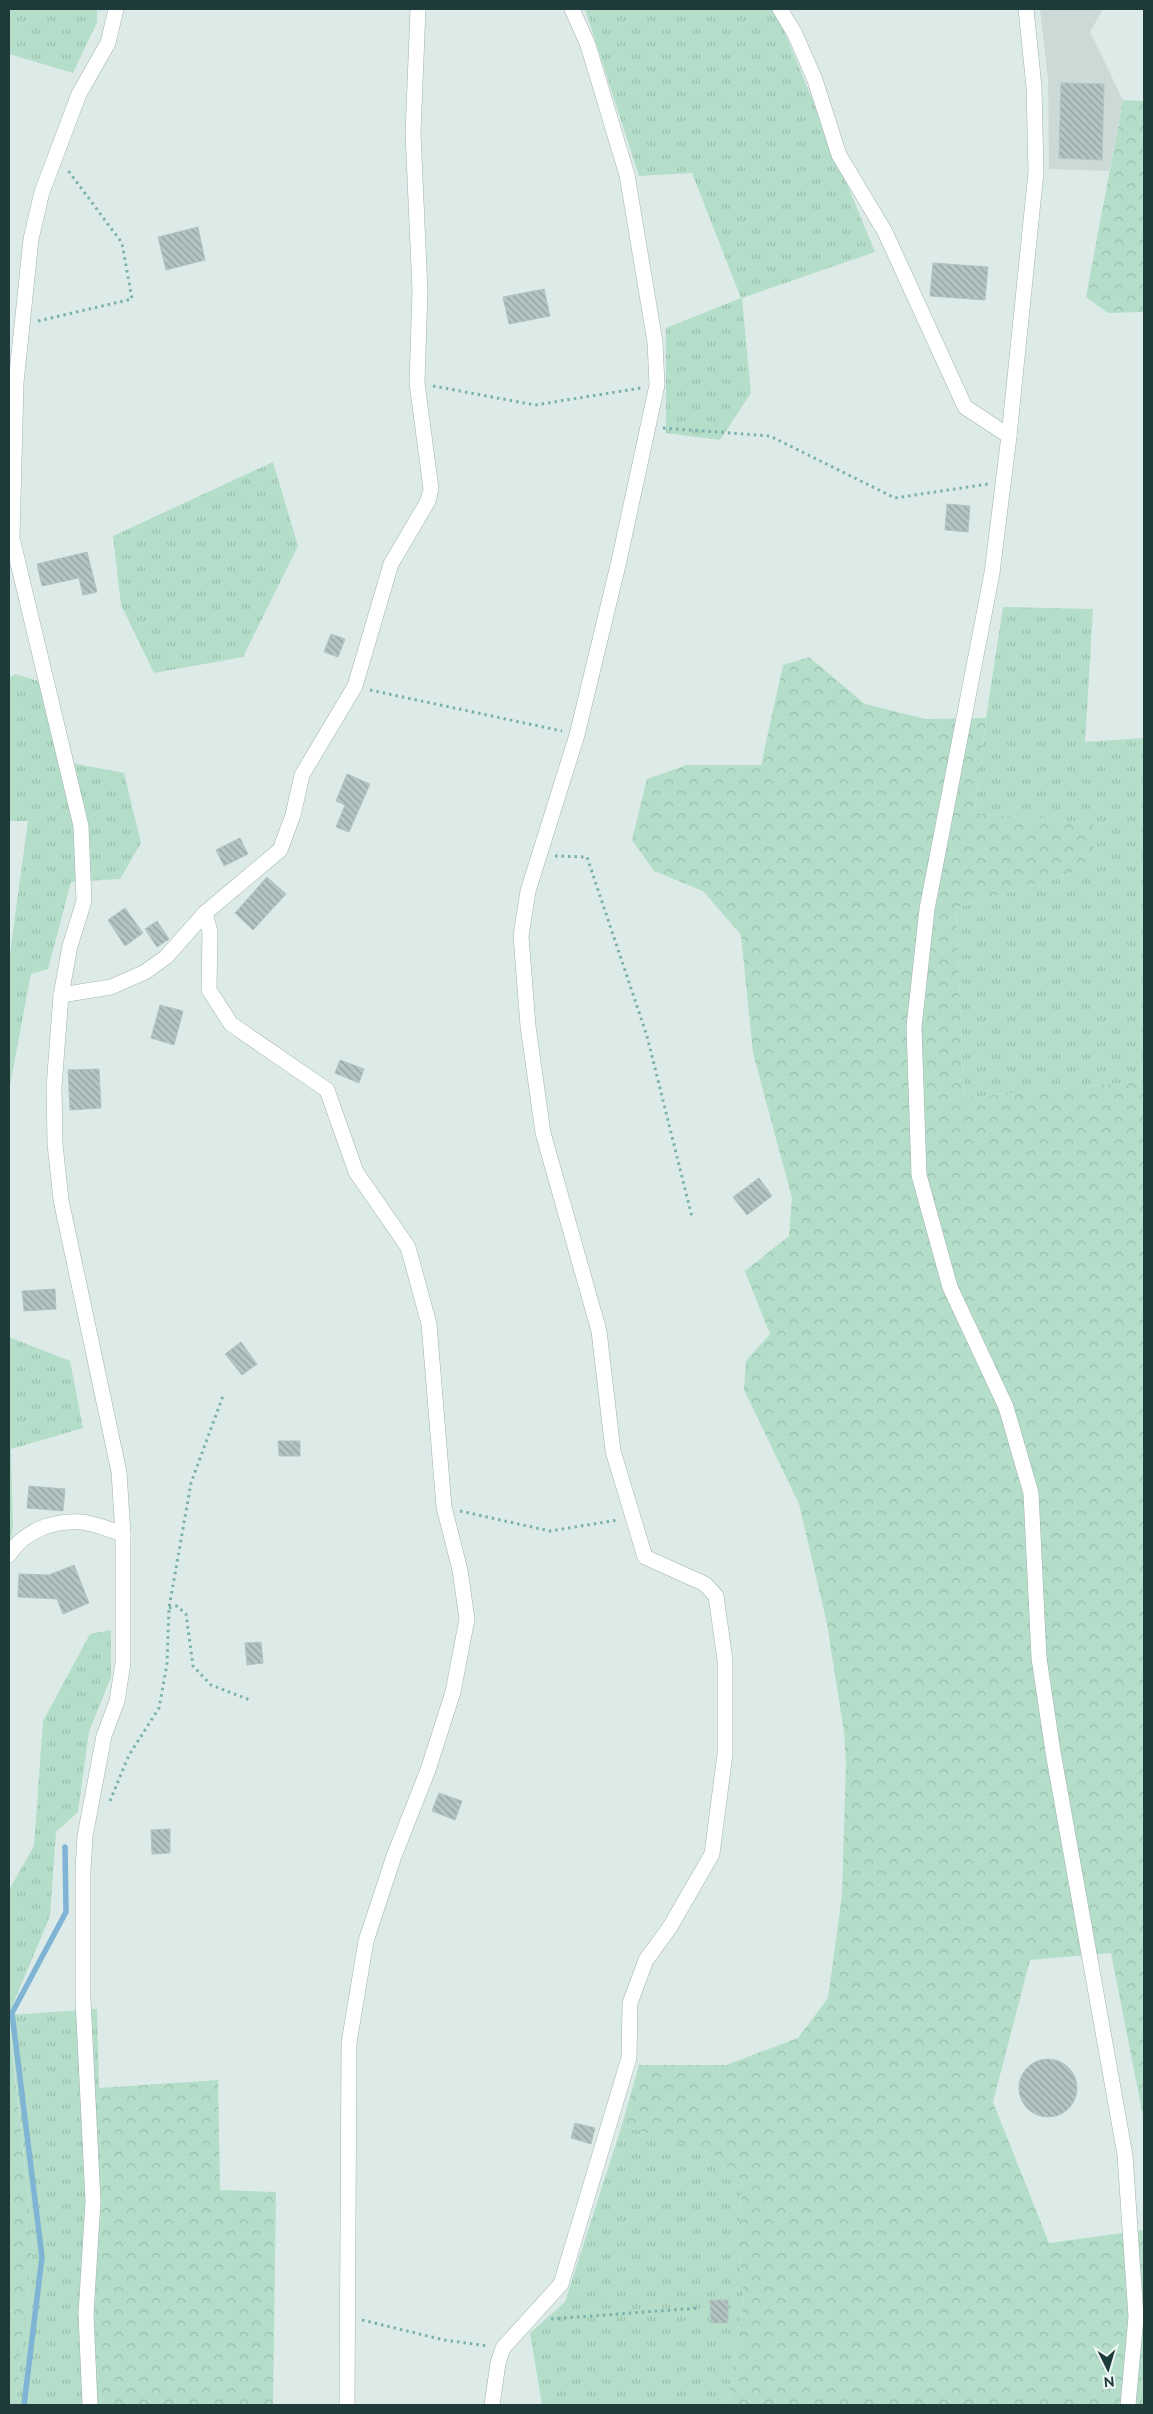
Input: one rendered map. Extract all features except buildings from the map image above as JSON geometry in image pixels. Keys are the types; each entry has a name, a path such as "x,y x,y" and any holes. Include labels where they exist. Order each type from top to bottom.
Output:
{"street":[{"path":"90,2405 86,2314 93,2200 83,1999 82,1870 85,1836 104,1736 117,1701 123,1663 123,1534 119,1472 61,1200 55,1144 54,1096 61,995 70,946 84,902 81,826 12,538 16,383 32,239 42,192 79,94 108,43 116,9"},
{"path":"61,995 111,987 145,972 166,957 205,913 280,850 293,815 302,775 355,686 391,564 428,501 431,489 417,383 420,291 413,133 418,9"},
{"path":"492,2405 498,2363 503,2348 561,2284 629,2058 630,2002 646,1960 670,1927 712,1854 725,1754 725,1660 716,1596 705,1584 645,1557 613,1452 599,1332 543,1133 528,1026 521,936 528,891 577,735 619,561 657,385 655,342 627,175 588,45 572,9"},
{"path":"780,9 795,34 815,80 838,155 885,232 965,406 1009,436"},
{"path":"1026,9 1034,86 1036,172 1009,436 992,572 927,910 914,1027 919,1175 950,1287 1006,1407 1030,1493 1039,1658 1053,1752 1125,2155 1136,2317 1128,2405"},
{"path":"205,913 210,932 209,990 231,1024 327,1090 356,1172 408,1247 429,1324 444,1507 460,1570 467,1619 453,1692 428,1770 391,1865 366,1941 349,2043 346,2317 348,2405"},
{"path":"9,1554 16,1543 43,1526 81,1522 123,1534"}],"path":[{"path":"22,325 132,300 122,243 56,154"},
{"path":"417,383 535,405 657,385"},
{"path":"647,427 770,436 895,498 1003,482"},
{"path":"355,686 577,735"},
{"path":"539,855 587,857 647,1036 692,1217"},
{"path":"108,1805 128,1755 160,1708 167,1664 169,1608 191,1483 224,1392"},
{"path":"444,1507 550,1531 634,1517"},
{"path":"169,1608 177,1606 186,1614 193,1666 211,1684 250,1700"},
{"path":"528,2321 699,2308"},
{"path":"346,2317 444,2340 503,2348"}],"shaded area":[{"path":"1040,9 1103,9 1090,32 1123,100 1109,171 1049,169 1048,79"}],"green space":[{"path":"9,9 97,9 97,22 73,73 9,54"},
{"path":"585,9 780,9 776,11 875,252 742,298 751,393 720,440 666,433 666,328 741,298 692,173 639,176"},
{"path":"1123,100 1144,101 1144,312 1108,313 1086,297"},
{"path":"273,462 298,546 243,657 154,673 121,605 113,536"},
{"path":"1003,607 1093,609 1085,742 1144,738 1144,1081 964,1098 956,908 1094,866 1092,823 975,813 986,718"},
{"path":"809,657 865,704 926,719 986,718 975,813 1093,823 1094,866 956,908 964,1098 1144,1081 1144,2121 1111,1953 1030,1960 993,2102 1049,2243 1144,2230 1144,2405 727,2405 744,2300 737,2239 743,2181 711,2153 622,2125 639,2065 726,2065 798,2038 828,1998 842,1895 846,1764 844,1732 827,1624 799,1504 744,1390 746,1361 770,1334 745,1271 789,1236 792,1198 753,1053 741,935 703,891 654,871 632,840 647,779 687,765 761,765 783,665"},
{"path":"15,674 52,685 71,763 124,773 141,843 120,879 71,882 48,969 31,974 9,1090 9,960 28,821 9,821 9,678"},
{"path":"9,1337 70,1361 83,1428 11,1449 13,1527 9,1549"},
{"path":"111,1630 111,1677 89,1732 78,1812 56,1832 50,1916 9,2014 9,1890 34,1846 43,1721 90,1634"},
{"path":"97,2009 102,2196 93,2336 102,2405 15,2405 33,2241 9,2015"},
{"path":"9,2022 33,2241 15,2405 9,2405"},
{"path":"218,2080 220,2190 276,2192 273,2405 102,2405 93,2336 102,2196 99,2088"},
{"path":"622,2125 711,2153 743,2181 737,2239 744,2300 727,2405 542,2405 530,2333 565,2302"}],"waterway":[{"path":"24,2405 42,2257 12,2013 66,1912 65,1847"}]}
